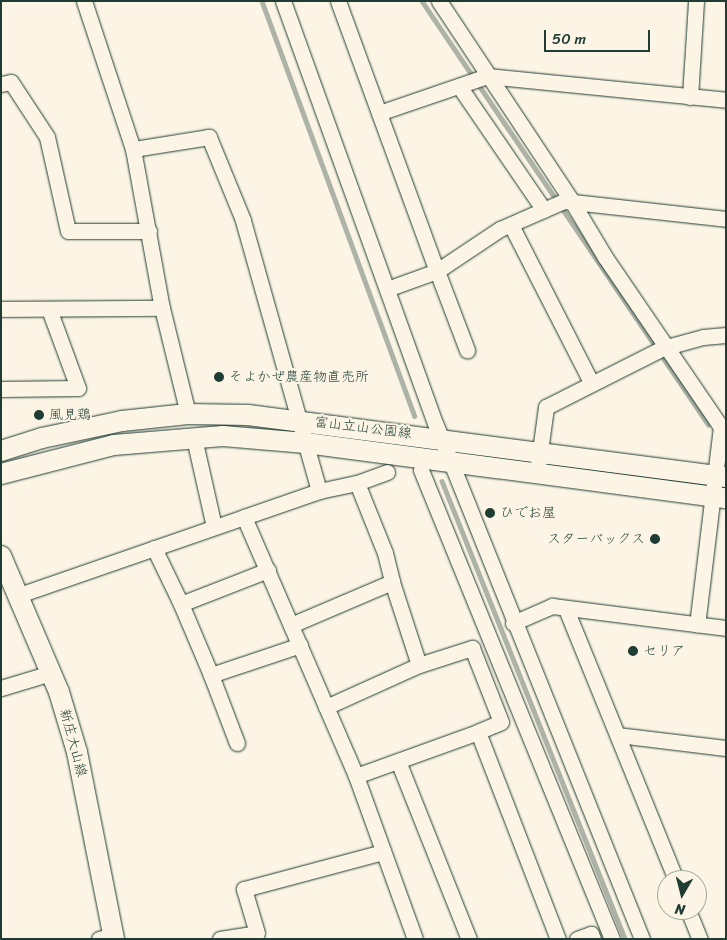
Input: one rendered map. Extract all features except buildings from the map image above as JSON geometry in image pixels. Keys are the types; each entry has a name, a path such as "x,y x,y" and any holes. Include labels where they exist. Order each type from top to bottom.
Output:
{"main road":[{"name":"富山立山公園線","path":"1,451 88,427 188,414 248,415 721,476"},
{"name":"富山立山公園線","path":"1,474 114,445 194,438 253,437 720,497"},
{"name":"新庄大山線","path":"1,556 51,673 77,752 109,937"}],"street":[{"path":"84,1 133,150 162,308 188,414"},
{"path":"283,1 442,439 453,462 513,623 642,939"},
{"path":"338,1 466,350"},
{"path":"439,1 487,76 572,200 605,257 669,348 721,428 720,497 697,624"},
{"path":"690,97 696,1"},
{"path":"379,113 414,98 487,76 726,100"},
{"path":"1,84 11,82 47,137 68,231 149,231"},
{"path":"459,86 544,210"},
{"path":"133,150 209,137 242,220 319,491"},
{"path":"387,289 437,271 511,225 572,200 726,219"},
{"path":"511,225 591,382"},
{"path":"1,309 162,308"},
{"path":"1,389 78,388 50,309"},
{"path":"537,473 546,407 591,382 669,348 703,337 726,335"},
{"path":"194,438 214,527"},
{"path":"421,470 612,939"},
{"path":"19,595 319,491 357,483 387,472"},
{"path":"357,483 385,553 392,582 420,665"},
{"path":"244,517 356,776 416,939"},
{"path":"154,548 181,604 237,743"},
{"path":"181,604 268,570"},
{"path":"291,624 392,582"},
{"path":"513,623 552,606 726,628"},
{"path":"566,609 672,870"},
{"path":"211,675 300,645"},
{"path":"326,707 420,665 472,648 501,722 356,776"},
{"path":"1,688 51,673"},
{"path":"478,732 558,939"},
{"path":"618,735 726,748"},
{"path":"398,760 469,939"},
{"path":"220,939 257,933 244,889 383,852"},
{"path":"692,920 700,939"},
{"path":"577,939 591,934 593,939"}],"waterway":[{"path":"262,1 415,416"},
{"path":"422,1 708,424"},
{"path":"442,481 625,939"}],"place":[{"name":"そよかぜ農産物直売所","path":"219,377"},
{"name":"風見鶏","path":"39,415"},
{"name":"ひでお屋","path":"490,513"},
{"name":"スターバックス","path":"655,539"},
{"name":"セリア","path":"633,651"}]}
